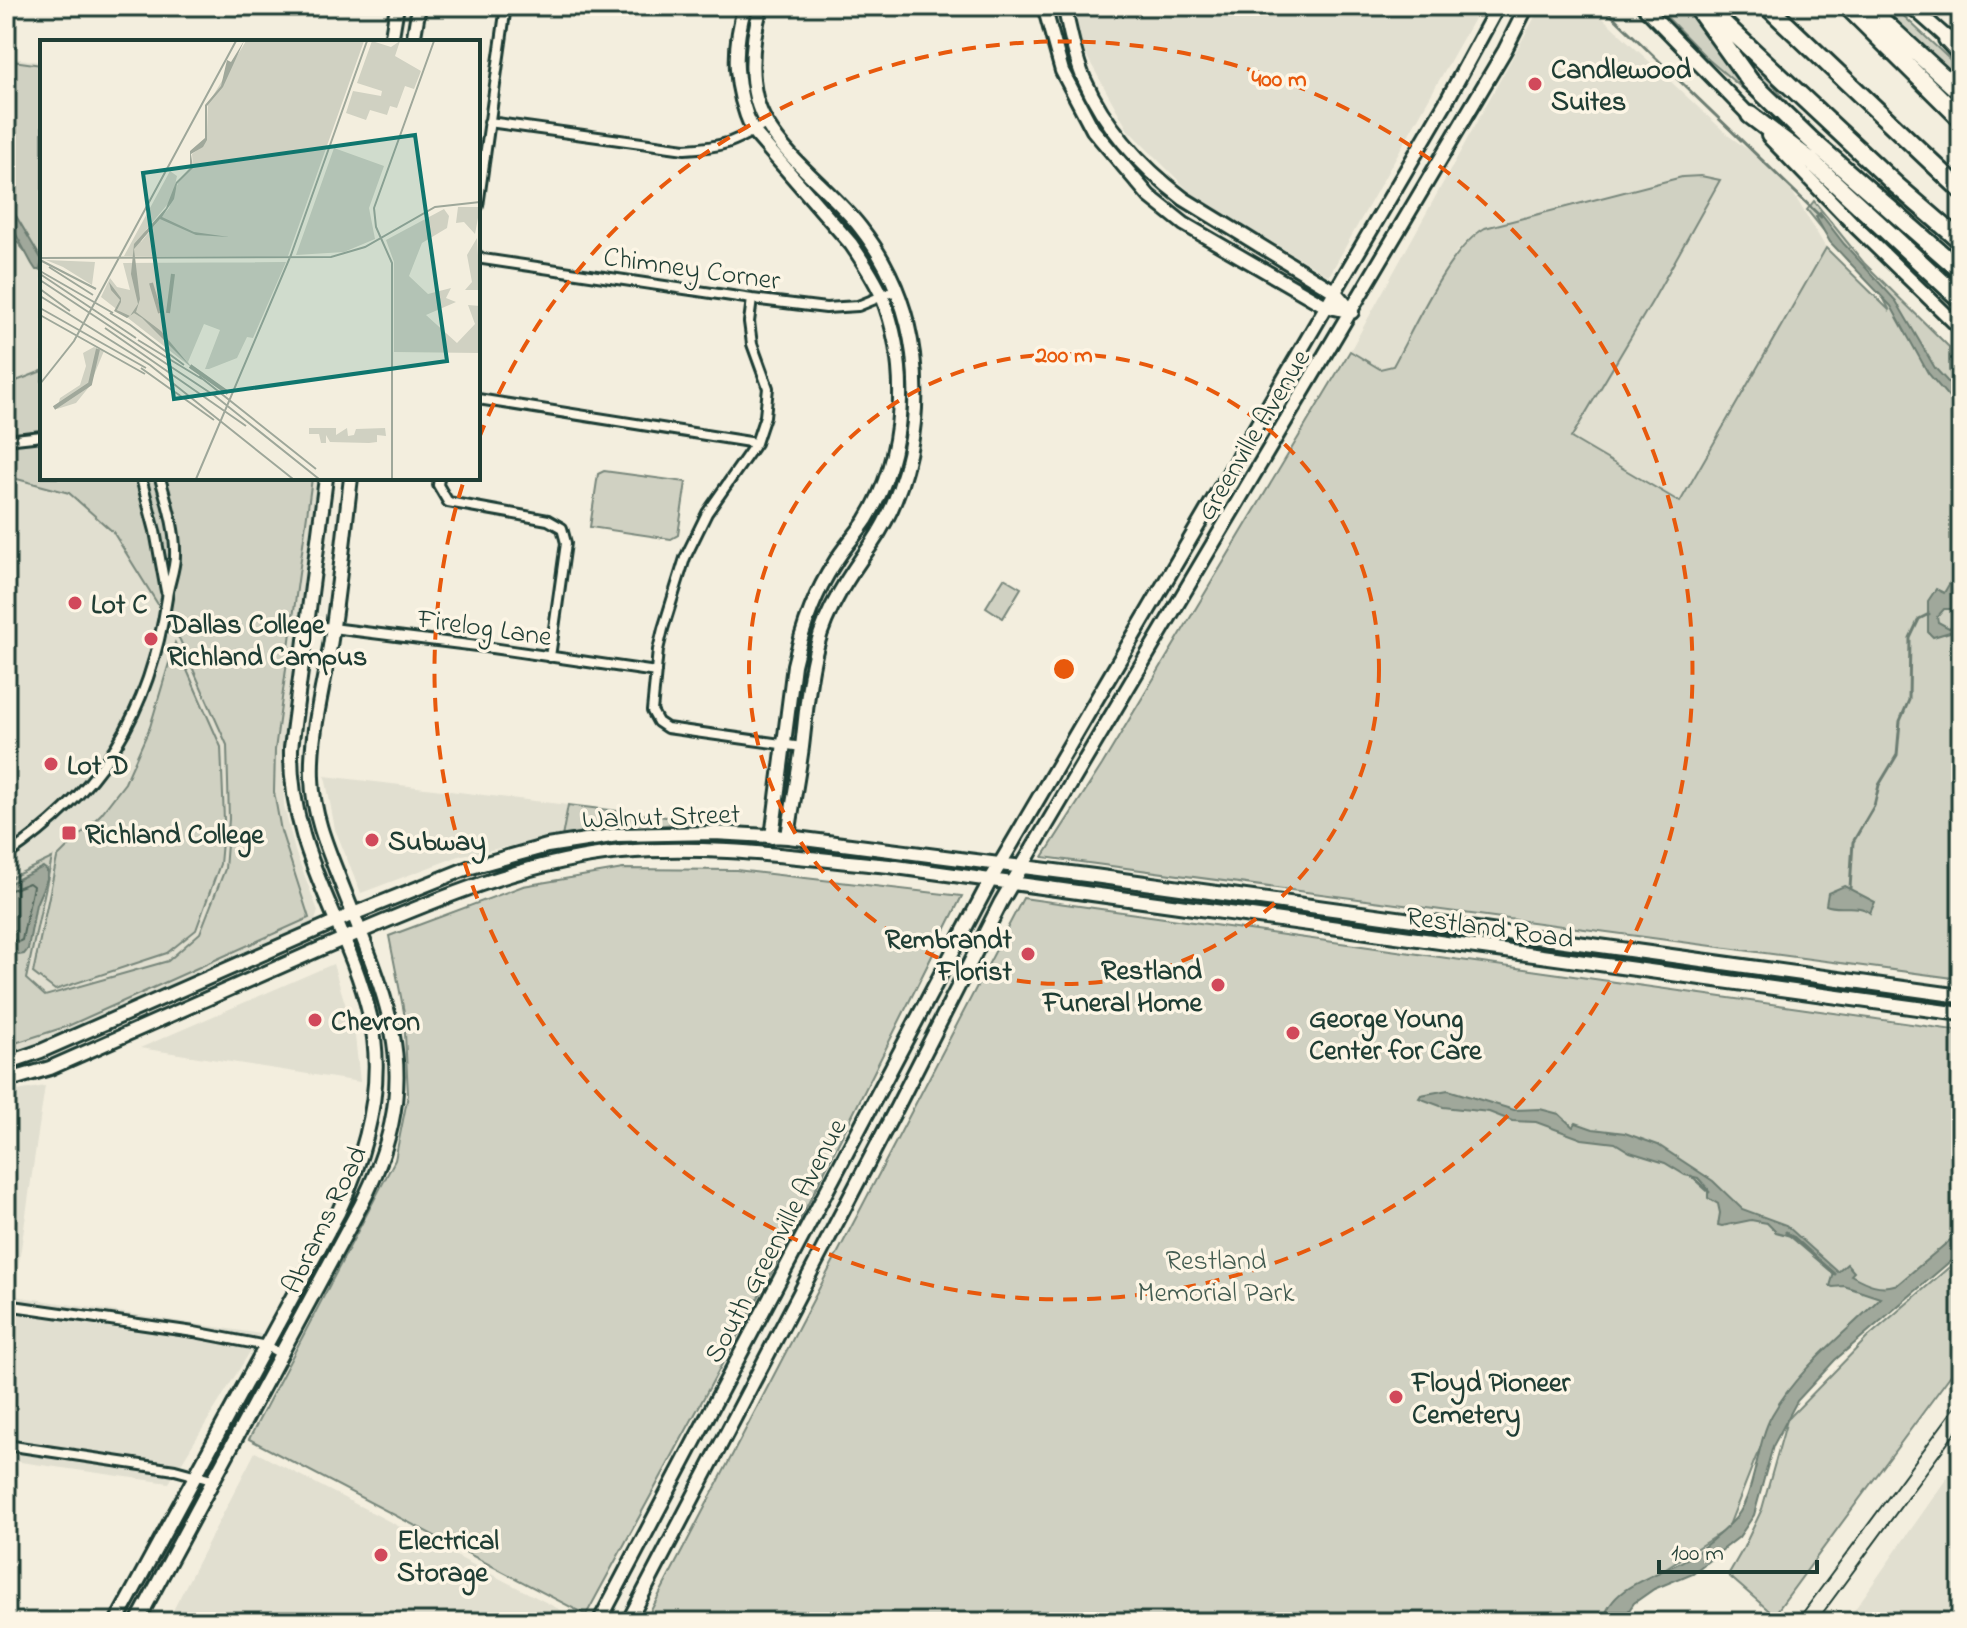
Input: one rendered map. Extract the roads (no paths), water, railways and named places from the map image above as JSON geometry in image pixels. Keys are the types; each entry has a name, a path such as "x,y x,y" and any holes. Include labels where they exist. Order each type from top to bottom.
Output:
{"highway":[{"path":"1696,6 1750,81 1810,139 1961,271"},
{"path":"1705,6 1896,185 1961,241"},
{"path":"1767,6 1961,190"},
{"path":"1847,6 1961,119"},
{"path":"1866,6 1961,93"},
{"path":"1947,39 1961,52"},
{"path":"1750,115 1811,161 1961,300"}],"main road":[{"path":"391,40 397,6"},
{"path":"413,40 419,6"},
{"path":"745,6 737,32 735,54 744,112 753,131 851,244 882,297 898,363 896,446 866,520 834,564 808,618 794,665 772,837"},
{"path":"761,6 755,27 754,83 766,124 860,227 897,290 905,310 913,352 916,396 911,454 884,521 845,584 817,646 788,837"},
{"path":"1044,6 1062,71 1093,130 1149,196 1184,224 1326,306 1352,312"},
{"path":"1064,6 1084,79 1113,130 1162,183 1205,214 1334,291 1352,312"},
{"name":"Greenville Avenue","path":"990,881 1423,140 1498,6"},
{"path":"1643,6 1847,218 1961,329"},
{"path":"1911,6 1947,39"},
{"name":"Greenville Avenue","path":"1013,883 1528,9"},
{"path":"1423,140 1445,153"},
{"path":"1149,196 1162,183"},
{"name":"Abrams Road","path":"116,1622 338,1213 364,1150 376,1068 371,1017 308,856 291,780 291,748 326,480"},
{"name":"Abrams Road","path":"137,1622 353,1221 384,1154 395,1111 398,1084 390,1016 378,975 321,833 312,780 312,756 333,628 351,480"},
{"path":"1183,550 1203,562"},
{"name":"Walnut Street","path":"6,1063 41,1051 353,914 468,868 531,850 618,835 714,833 788,837 1023,866"},
{"path":"531,850 537,868"},
{"name":"Walnut Street","path":"6,1081 50,1068 467,888 537,868 622,852 717,851 889,866 1013,883"},
{"name":"Restland Road","path":"1023,866 1961,996"},
{"name":"South Greenville Avenue","path":"599,1622 990,881"},
{"name":"Restland Road","path":"1013,883 1961,1014"},
{"name":"South Greenville Avenue","path":"628,1622 1013,883"},
{"path":"951,954 969,963"},
{"path":"911,1031 931,1042"},
{"path":"338,1213 353,1221"}],"street":[{"path":"480,191 506,6"},
{"path":"489,122 685,149 717,148 766,124"},
{"name":"Chimney Corner","path":"480,257 752,299 844,308 858,306 897,290"},
{"path":"752,299 749,322 752,344 768,388 765,416 756,443 707,513 685,558 663,629 652,711 663,726 802,747"},
{"path":"480,399 756,443"},
{"path":"6,440 40,436"},
{"path":"142,480 167,596"},
{"path":"6,856 70,805 111,755 146,688 159,643 176,559 173,531 160,480"},
{"path":"439,480 438,485 448,502 548,520 562,528 566,543 550,657"},
{"name":"Firelog Lane","path":"308,625 656,672"},
{"path":"6,1305 194,1332 267,1346 281,1354"},
{"path":"6,1445 175,1470 212,1480"},
{"path":"193,1476 204,1494"}],"water":[{"path":"6,199 40,257 40,270 32,264 6,216"},
{"path":"1820,213 1896,301 1935,368 1961,396 1961,412 1928,373 1891,306 1830,242 1816,217"},
{"path":"1951,581 1961,588 1960,613 1944,609 1937,617 1938,622 1949,628 1961,620 1961,624 1953,631 1933,637 1928,632 1928,601 1936,589 1944,593"},
{"path":"43,867 47,870 47,879 36,904 28,949 19,955 6,942 6,885"},
{"path":"1844,886 1875,902 1870,913 1860,908 1826,905 1828,893"},
{"path":"1448,1090 1514,1110 1540,1109 1559,1114 1573,1127 1576,1123 1593,1129 1625,1133 1658,1145 1713,1181 1742,1209 1786,1225 1838,1272 1847,1264 1854,1272 1851,1275 1874,1285 1898,1284 1961,1231 1961,1252 1835,1360 1797,1401 1773,1446 1754,1515 1739,1537 1693,1573 1654,1589 1634,1603 1621,1622 1603,1622 1616,1598 1638,1582 1694,1554 1739,1513 1746,1501 1766,1427 1783,1398 1808,1367 1880,1298 1844,1286 1830,1286 1834,1273 1794,1237 1776,1232 1767,1223 1751,1220 1718,1225 1718,1204 1708,1198 1708,1189 1698,1178 1685,1175 1665,1163 1630,1152 1615,1143 1582,1139 1536,1122 1512,1121 1489,1112 1443,1107 1419,1098"}],"waterway":[{"path":"1602,6 1821,217"},
{"path":"1850,888 1853,842 1874,806 1879,785 1897,755 1900,721 1909,700 1910,638 1919,619 1929,614"},
{"path":"1691,1176 1709,1192"},
{"path":"1786,1232 1835,1274"}],"tram line":[{"path":"1796,1622 1961,1399"},
{"path":"1816,1622 1961,1425"}],"place":[{"name":"Candlewood Suites","path":"1535,84"},
{"name":"Lot C","path":"75,603"},
{"name":"Dallas College Richland Campus","path":"151,639"},
{"name":"Lot D","path":"51,764"},
{"name":"Richland College","path":"69,833"},
{"name":"Subway","path":"372,840"},
{"name":"Rembrandt Florist","path":"1028,954"},
{"name":"Restland Funeral Home","path":"1218,985"},
{"name":"Chevron","path":"315,1020"},
{"name":"George Young Center for Care","path":"1293,1033"},
{"name":"Floyd Pioneer Cemetery","path":"1396,1397"},
{"name":"Electrical Storage","path":"381,1555"}],"park label":[{"name":"Restland Memorial Park","path":"1216,1275"}]}
